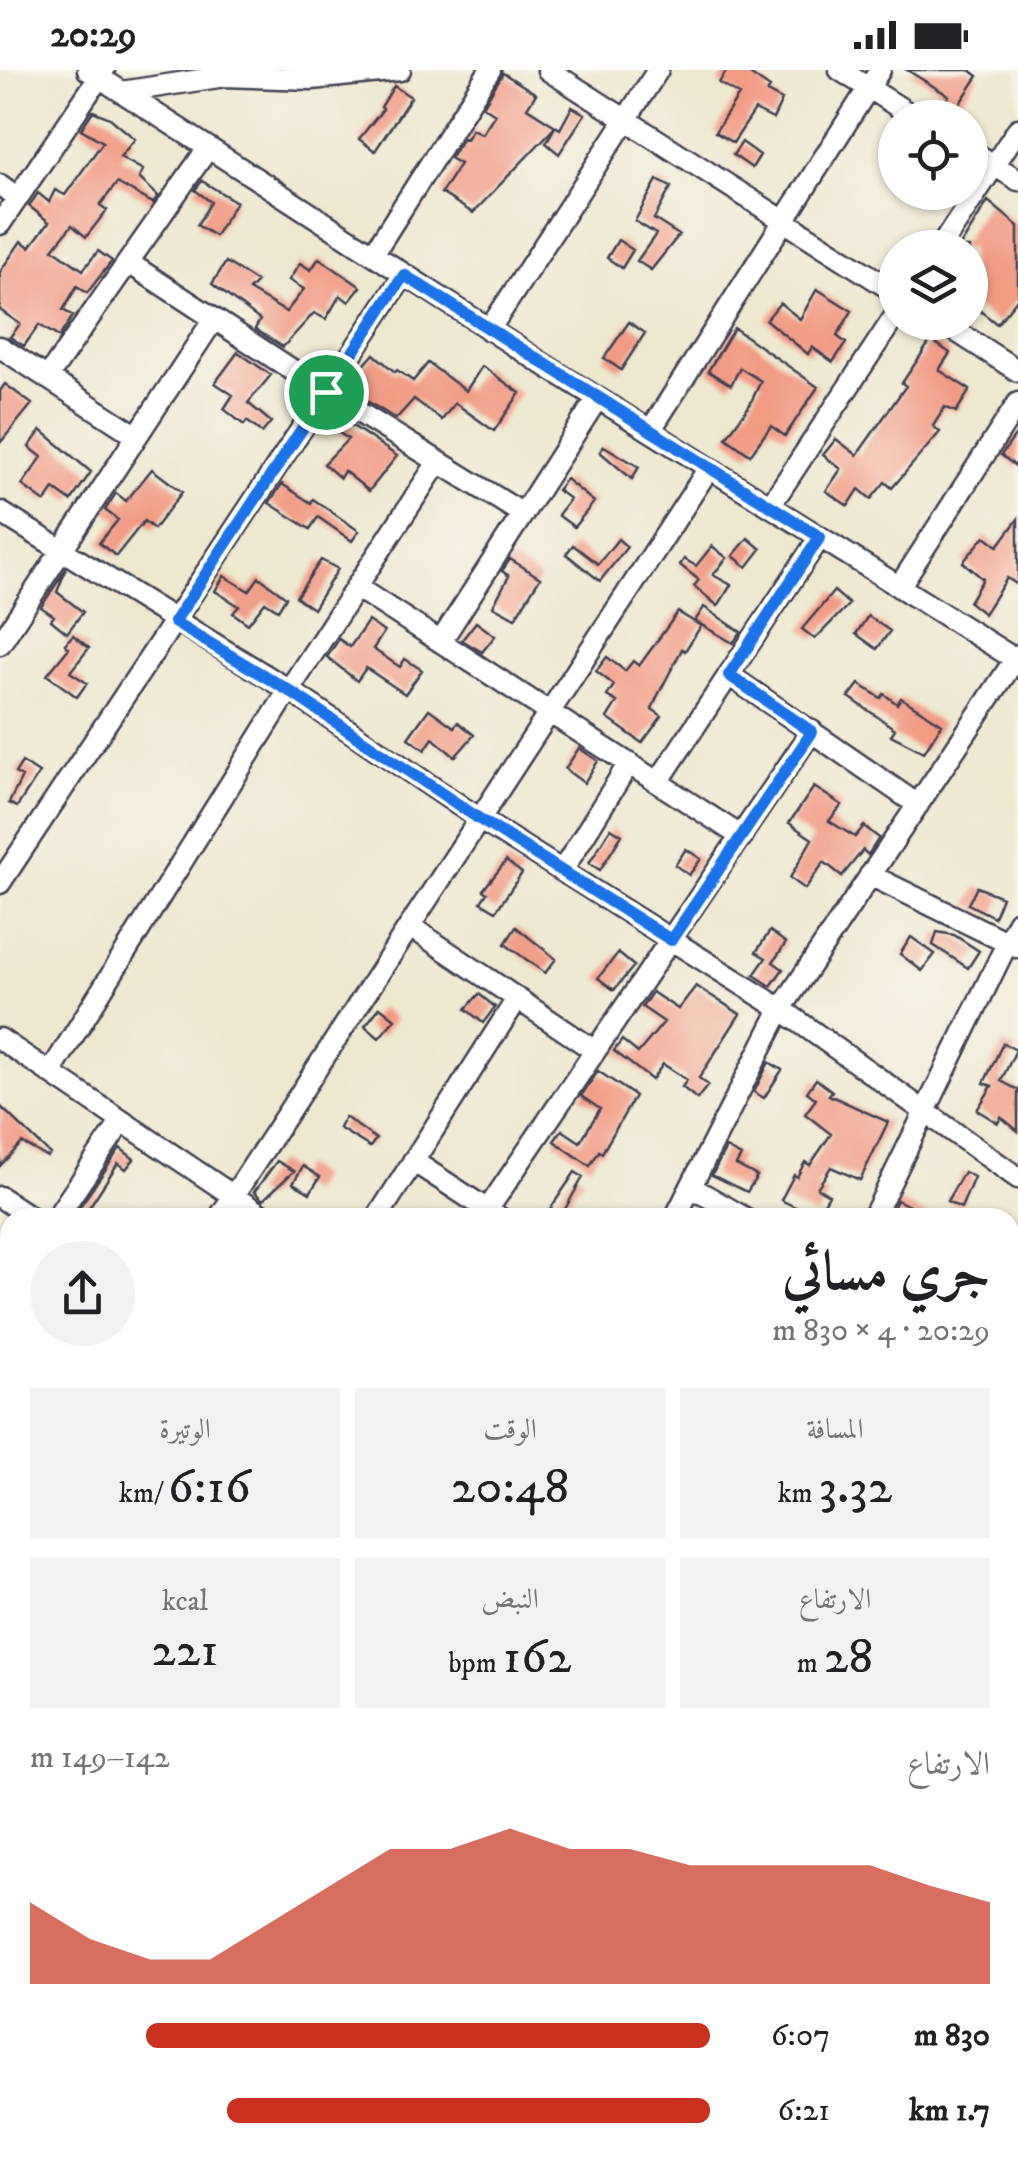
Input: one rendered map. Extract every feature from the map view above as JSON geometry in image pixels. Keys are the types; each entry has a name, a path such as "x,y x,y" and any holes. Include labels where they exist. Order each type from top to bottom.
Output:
{"street":[{"path":"122,92 225,76 312,79 400,70"},
{"path":"373,254 490,70"},
{"path":"548,70 878,281"},
{"path":"489,330 658,70"},
{"path":"840,70 874,79 897,100"},
{"path":"0,224 97,72 489,330 1017,658 781,1009 680,1208"},
{"path":"650,431 874,79"},
{"path":"952,230 1018,129"},
{"path":"47,378 208,148"},
{"path":"988,161 1018,180"},
{"path":"0,185 18,198"},
{"path":"129,263 523,514"},
{"path":"0,884 404,275"},
{"path":"0,644 214,319"},
{"path":"770,506 879,340"},
{"path":"970,340 1018,371"},
{"path":"0,347 136,436"},
{"path":"440,642 598,398"},
{"path":"899,587 1018,404"},
{"path":"50,1073 288,690 438,462"},
{"path":"225,1208 709,468"},
{"path":"0,512 288,690 481,820 781,1009 1018,1178"},
{"path":"658,782 820,537"},
{"path":"356,587 742,836"},
{"path":"729,675 918,805"},
{"path":"497,1208 595,1052 812,732"},
{"path":"562,871 629,764"},
{"path":"870,876 1013,945"},
{"path":"878,1208 924,1111 1013,945 1018,920"},
{"path":"411,926 595,1052"},
{"path":"382,1208 518,999"},
{"path":"0,1039 251,1208"},
{"path":"63,1208 122,1121"},
{"path":"413,1161 486,1208"},
{"path":"691,1187 728,1208"}],"building":[{"path":"727,70 744,70 770,88 767,92 782,100 773,119 755,110 733,143 715,132 739,95 719,83"},
{"path":"907,70 970,70 978,76 962,100 946,100 949,96"},
{"path":"503,73 536,94 527,108 560,129 572,107 585,114 559,154 546,143 555,127 473,213 441,193 460,164 450,158 463,138 472,129 482,134 495,114 483,106"},
{"path":"394,86 411,97 375,151 359,139 383,109"},
{"path":"93,111 110,118 135,139 120,157 143,170 139,178 158,196 153,203 117,183 100,205 107,210 86,237 72,225 53,249 83,270 98,251 112,261 87,293 77,286 63,310 73,316 59,337 39,325 24,346 10,337 20,324 0,310 0,272 21,241 30,247 49,222 29,206 38,193 49,202 55,190 65,195 103,142 81,129"},
{"path":"742,142 760,155 752,168 733,155"},
{"path":"657,180 671,187 654,219 679,235 651,270 637,261 656,234 635,221"},
{"path":"202,181 236,202 215,236 197,225 211,202 195,190"},
{"path":"988,201 1018,226 1018,298 997,324 988,317 988,230 970,230 982,210 988,210"},
{"path":"618,240 633,250 622,268 607,258"},
{"path":"319,258 361,287 349,302 340,295 326,319 314,313 283,347 255,329 260,320 212,284 226,262 257,282 249,290 286,312 304,289 289,280 300,263 311,270"},
{"path":"817,289 852,311 837,336 846,343 833,362 812,347 808,354 766,320 780,303 800,319"},
{"path":"629,322 645,333 621,370 604,358"},
{"path":"734,328 818,387 785,436 771,426 750,455 726,438 761,381 740,368 731,385 708,371"},
{"path":"931,340 950,353 939,370 970,390 956,412 945,407 933,426 940,432 892,488 885,482 871,499 859,489 848,506 826,491 841,469 823,455 836,439 857,455 906,386 902,383"},
{"path":"238,352 271,375 248,403 271,422 262,433 224,409 233,395 215,383"},
{"path":"374,354 413,381 428,363 466,391 482,366 520,393 494,431 455,403 442,420 414,399 396,419 349,390"},
{"path":"5,384 32,404 0,443 0,391"},
{"path":"335,414 397,456 369,491 344,471 340,478 324,464 348,439 327,424"},
{"path":"41,430 91,472 71,501 54,489 45,502 22,485 42,457 29,447"},
{"path":"1018,432 1018,468 1001,455"},
{"path":"604,446 639,467 632,479 600,452"},
{"path":"152,469 182,492 154,529 144,521 116,556 99,543 118,520 105,510 116,493 126,501"},
{"path":"566,479 594,502 574,527 558,515 570,499 557,490"},
{"path":"282,484 311,503 313,499 359,531 352,541 318,517 310,529 269,503"},
{"path":"1018,519 1018,585 1007,578 984,614 969,602 983,579 963,562 985,536 998,546"},
{"path":"748,538 761,549 747,567 733,556"},
{"path":"618,539 627,547 600,581 566,554 573,545 598,564"},
{"path":"712,546 727,558 713,575 731,585 718,606 694,586 699,580 680,565 684,559 696,566"},
{"path":"510,559 540,578 515,618 493,606 509,576 502,571"},
{"path":"321,560 338,569 313,609 296,597"},
{"path":"66,569 57,592 83,612 67,633 41,607"},
{"path":"224,576 249,591 259,577 286,597 278,610 265,602 248,624 233,613 239,606 215,591"},
{"path":"834,591 849,604 815,639 802,629"},
{"path":"704,607 741,632 733,643 695,621"},
{"path":"678,612 701,626 685,651 682,649 657,697 652,709 662,716 642,743 607,718 617,702 607,696 614,685 596,671 607,657 625,671 633,661 639,666"},
{"path":"868,616 890,631 877,649 856,634"},
{"path":"368,621 384,632 373,649 400,667 405,659 422,670 405,694 366,668 357,681 327,657 339,639 350,647"},
{"path":"476,622 495,636 482,652 462,640"},
{"path":"73,635 89,648 70,672 87,683 77,697 47,675 69,648 65,644"},
{"path":"859,684 897,704 901,698 942,724 924,752 891,735 895,729 849,697"},
{"path":"429,709 454,727 458,722 474,735 455,757 433,738 425,750 408,738"},
{"path":"579,748 598,761 584,783 565,769"},
{"path":"22,762 39,773 17,807 9,803 22,777 15,773"},
{"path":"814,787 842,805 829,821 855,837 864,826 879,838 868,855 863,850 842,876 824,862 805,889 790,878 812,839 789,823"},
{"path":"611,828 622,835 600,870 589,863"},
{"path":"686,849 701,859 689,875 675,865"},
{"path":"506,861 522,873 496,911 481,902 487,893 483,890"},
{"path":"977,887 1002,897 994,917 968,904"},
{"path":"516,927 556,959 545,973 505,944"},
{"path":"770,931 786,943 773,962 783,969 771,986 754,975 766,958 756,952"},
{"path":"937,932 954,935 979,951 968,968 933,945"},
{"path":"911,937 935,954 922,971 900,954"},
{"path":"618,953 634,966 614,990 598,978"},
{"path":"696,986 740,1014 699,1078 708,1085 697,1099 682,1087 687,1080 663,1064 652,1080 614,1051 622,1040 638,1053 664,1022 642,1007 652,992 678,1009"},
{"path":"479,994 495,1007 483,1023 466,1009"},
{"path":"380,1007 395,1019 379,1038 365,1026"},
{"path":"1003,1043 1016,1050 1001,1081 1018,1090 1018,1131 1001,1117 998,1123 977,1110 992,1086 984,1083"},
{"path":"769,1062 782,1070 764,1098 754,1092"},
{"path":"598,1071 635,1096 602,1153 599,1151 590,1166 554,1141 562,1130 580,1142 600,1109 581,1096"},
{"path":"816,1079 832,1091 829,1095 888,1122 860,1180 831,1167 817,1188 829,1195 821,1208 797,1208 781,1200 794,1175 797,1177 805,1162 810,1165 831,1134 805,1114 816,1099 807,1092"},
{"path":"0,1106 50,1154 47,1157 22,1143 0,1166"},
{"path":"345,1117 376,1139 370,1147 339,1128"},
{"path":"120,1148 134,1159 126,1169 118,1163 89,1208 79,1208"},
{"path":"726,1148 741,1156 736,1165 757,1176 747,1192 712,1175"},
{"path":"277,1161 294,1171 263,1200 254,1192"},
{"path":"303,1166 320,1177 310,1193 293,1183"},
{"path":"575,1172 583,1177 566,1208 551,1208"},
{"path":"964,1172 974,1177 961,1208 947,1201"},
{"path":"897,1200 913,1208 893,1208"}],"route":[{"path":"404,275 820,537 729,675 812,732 671,940 481,820 288,690 174,622 326,392 404,275"}]}
